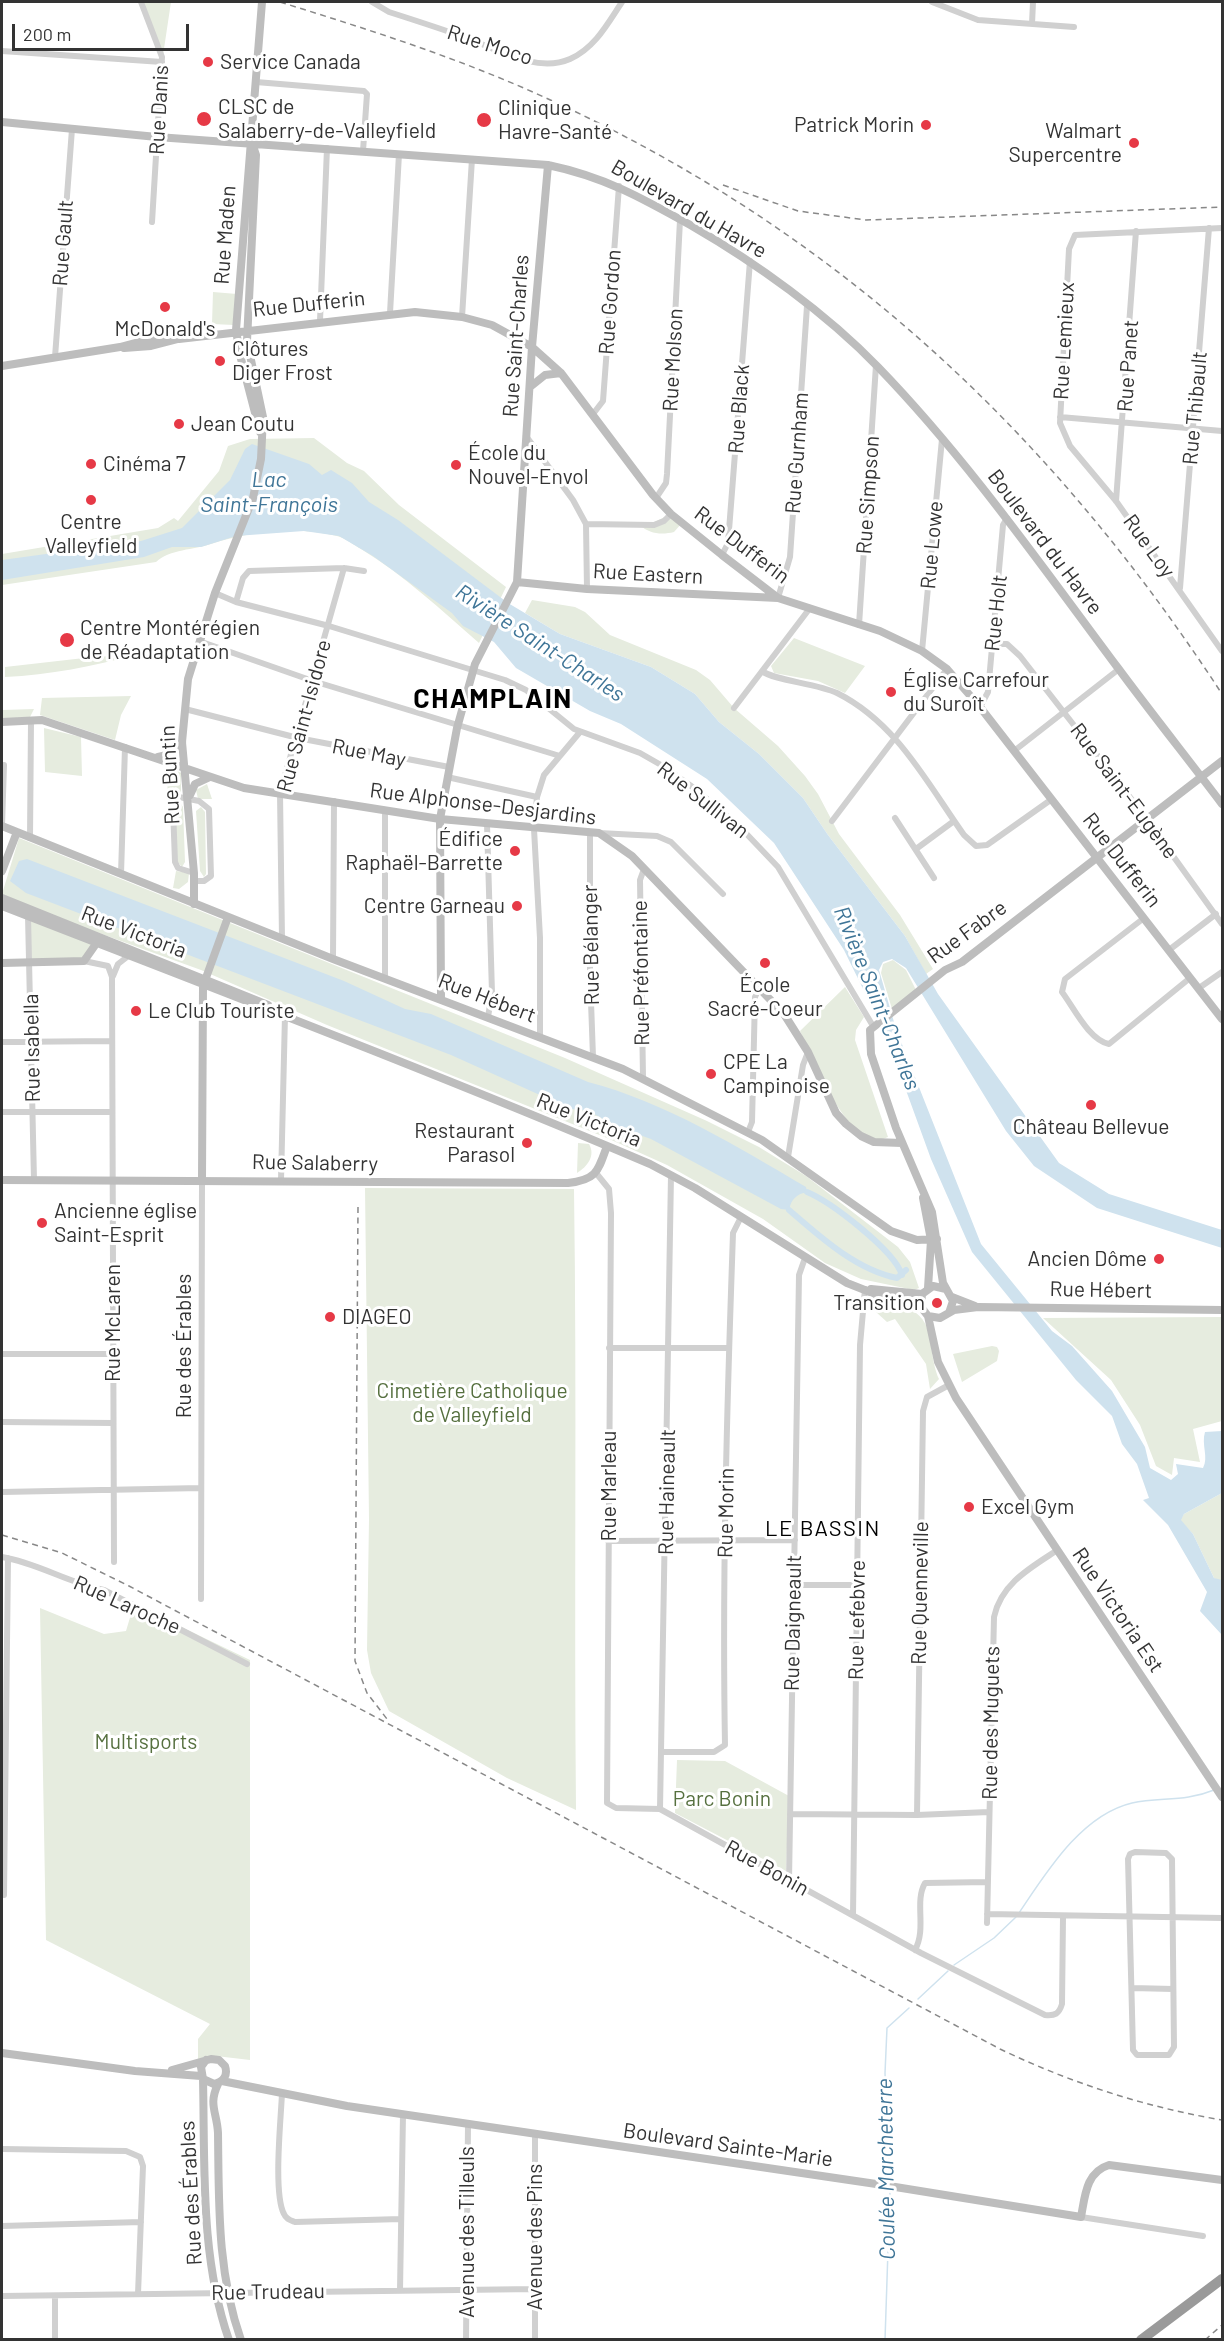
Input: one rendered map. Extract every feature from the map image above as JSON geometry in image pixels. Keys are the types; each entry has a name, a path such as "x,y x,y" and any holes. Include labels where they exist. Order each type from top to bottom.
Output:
{"highway":[{"path":"1141,2340 1222,2279"}],"street":[{"name":"Rue Danis","path":"141,2 162,62 152,222"},
{"name":"Rue Maden","path":"236,330 262,2"},
{"name":"Rue Moco","path":"372,2 389,12 519,59 543,62 567,60 580,53 606,27 622,2"},
{"path":"932,2 978,20 1074,27"},
{"path":"1032,24 1034,2"},
{"path":"2,51 162,62"},
{"path":"256,82 364,91 367,94 363,151"},
{"name":"Boulevard du Havre","path":"2,122 157,137 548,165 585,172 619,186 680,219 750,261 876,365 942,439 1007,518 1222,804"},
{"name":"Rue Gault","path":"55,357 72,129"},
{"name":"Rue Maden","path":"247,329 256,155 252,143"},
{"path":"320,321 327,148"},
{"path":"390,313 399,153"},
{"path":"462,316 472,159"},
{"name":"Rue Saint-Charles","path":"441,999 440,819 449,767 474,670 484,645 517,582 532,347 548,165"},
{"name":"Rue Gordon","path":"593,414 603,401 619,186"},
{"name":"Rue Molson","path":"656,498 666,483 667,474 680,219"},
{"name":"Rue Thibault","path":"1180,588 1209,228"},
{"path":"1136,231 1222,228"},
{"name":"Rue Lemieux","path":"1070,446 1062,434 1060,417 1069,249 1075,235 1136,231"},
{"name":"Rue Panet","path":"1116,501 1124,422 1136,231"},
{"name":"Rue Black","path":"722,555 728,543 750,261"},
{"name":"Rue Gurnham","path":"778,598 790,557 807,306"},
{"name":"Rue Dufferin","path":"2,366 120,347 151,346 236,330 390,313 415,312 462,316 492,325 532,347 561,373 656,498 671,514 778,598 896,638 922,651 947,669 1014,750 1222,1019"},
{"name":"Rue Buntin","path":"194,904 189,798 183,767 182,742 185,709 188,679 214,593 253,498 262,444 263,417 248,351 247,329"},
{"name":"Rue Buntin","path":"236,330 262,444"},
{"name":"Rue Simpson","path":"859,625 876,365"},
{"path":"530,388 545,375 561,373"},
{"path":"1060,417 1222,431"},
{"path":"526,436 573,500 586,524 587,589"},
{"name":"Rue Lowe","path":"922,651 942,439"},
{"name":"Rue Loy","path":"1070,446 1116,501 1180,588 1222,651"},
{"path":"586,524 654,525 664,521 671,514"},
{"name":"Rue Holt","path":"980,707 988,692 1003,525 1007,518"},
{"path":"236,602 243,578 249,571 344,568 364,572"},
{"name":"Rue Saint-Isidore","path":"282,939 280,793 298,738 344,568"},
{"name":"Rue Eastern","path":"517,582 587,589 778,598"},
{"name":"Rue Sullivan","path":"214,593 236,602 328,626 517,684 580,732 640,753 661,765 701,794 760,846 795,893 873,1026"},
{"path":"734,708 810,608"},
{"path":"199,641 314,681 560,756"},
{"name":"Rue Saint-Eugène","path":"994,644 1007,644 1014,650 1063,710 1222,924"},
{"path":"832,821 947,669"},
{"path":"1014,750 1119,669"},
{"path":"762,671 837,693 860,706 895,738 970,843 981,847 1052,799"},
{"name":"Rue May","path":"185,709 298,738 449,767"},
{"name":"Rue Alphonse-Desjardins","path":"2,722 42,720 244,788 440,819 594,833 622,848 644,869 794,1027 836,1113 846,1124 861,1136 874,1142 902,1143"},
{"path":"30,838 31,721"},
{"path":"540,1037 540,938 534,829 537,796 544,775 580,732"},
{"path":"155,758 167,755 182,742"},
{"path":"121,874 125,747"},
{"name":"Rue Fabre","path":"873,1026 933,979 962,962 1096,856 1222,761"},
{"path":"2,826 4,765"},
{"path":"189,798 192,788 210,777"},
{"path":"447,777 537,796"},
{"path":"179,797 189,798 207,807 210,817 211,876 204,881 178,867 175,862 174,801 179,797"},
{"path":"333,958 334,801"},
{"path":"385,811 385,979"},
{"path":"895,818 934,879"},
{"path":"916,849 954,821"},
{"path":"488,824 492,993 488,1017"},
{"name":"Rue Hébert","path":"2,826 282,939 643,1078 748,1132 788,1157 891,1231 917,1240 934,1239"},
{"path":"2,871 17,832"},
{"path":"594,833 657,836 670,842 723,894"},
{"name":"Rue Bélanger","path":"593,1057 590,974 594,833"},
{"name":"Rue Préfontaine","path":"643,1078 640,880 644,869"},
{"path":"173,896 184,893 194,877"},
{"name":"Rue Victoria","path":"2,898 98,941 127,957 204,983"},
{"name":"Rue Victoria","path":"2,906 204,983 607,1146 671,1175 847,1283 885,1298 921,1307"},
{"path":"1169,950 1216,914"},
{"name":"Rue Isabella","path":"28,916 34,1180"},
{"name":"Rue des Érables","path":"201,1599 204,983 228,917"},
{"path":"1144,918 1069,976 1062,986 1062,992 1100,1042 1109,1044 1190,978"},
{"path":"84,961 98,941"},
{"path":"112,977 117,964 127,957"},
{"path":"2,963 84,961 108,966 112,977"},
{"path":"1198,988 1222,972"},
{"name":"Rue McLaren","path":"112,977 114,1562"},
{"path":"748,1132 752,1122 755,997 759,988"},
{"path":"281,1180 285,1016"},
{"path":"873,1026 869,1034 871,1054 902,1143 923,1191 953,1305 939,1322 934,1347"},
{"path":"2,1042 112,1041"},
{"path":"788,1157 803,1065 808,1052"},
{"path":"2,1112 112,1112"},
{"path":"596,1173 607,1146"},
{"name":"Rue Salaberry","path":"2,1180 202,1179 568,1183 584,1181 596,1173"},
{"name":"Rue Marleau","path":"596,1173 609,1189 610,1195 607,1803"},
{"name":"Rue Haineault","path":"660,1809 670,1347 671,1175"},
{"name":"Rue Morin","path":"661,1752 714,1752 725,1745 725,1540 729,1348 733,1233 741,1217"},
{"path":"934,1239 921,1307 928,1316 936,1318 947,1314"},
{"name":"Rue Daigneault","path":"789,1881 799,1275 806,1258"},
{"path":"925,1291 937,1286 949,1293"},
{"name":"Rue Victoria","path":"865,1289 925,1291"},
{"name":"Rue Lefebvre","path":"852,1916 861,1325 865,1289"},
{"name":"Rue Hébert","path":"949,1293 978,1307"},
{"name":"Rue Hébert","path":"947,1314 978,1307 1222,1310"},
{"name":"Rue Victoria Est","path":"928,1316 934,1347 949,1385 1056,1551 1222,1797"},
{"path":"609,1348 729,1348"},
{"path":"2,1354 112,1354"},
{"name":"Rue Quenneville","path":"916,1815 923,1411 927,1397 934,1391 949,1385"},
{"path":"2,1422 113,1423"},
{"path":"2,1492 201,1488"},
{"path":"608,1541 795,1540"},
{"name":"Rue des Muguets","path":"987,1923 992,1658 996,1608 1019,1575 1056,1551"},
{"path":"4,1895 5,1557"},
{"name":"Rue Laroche","path":"5,1557 44,1568 85,1587 104,1590 248,1664"},
{"path":"794,1585 857,1585"},
{"name":"Rue Bonin","path":"607,1803 616,1808 660,1809 918,1952 1045,2015 1059,2012 1062,2004 1063,1917"},
{"path":"790,1814 916,1815 990,1812"},
{"path":"1135,1852 1166,1853 1171,1856 1173,1989 1173,2051 1167,2055 1137,2055 1133,2050 1131,1918 1128,1859 1130,1854 1135,1852"},
{"path":"918,1952 922,1936 921,1894 925,1883 988,1882"},
{"path":"987,1914 1222,1918"},
{"path":"1132,1988 1173,1989"},
{"name":"Boulevard Sainte-Marie","path":"2,2053 135,2071 202,2077 210,2084 220,2082 248,2086 535,2135 883,2185 1203,2236"},
{"path":"202,2077 201,2067 207,2060"},
{"name":"Boulevard Sainte-Marie","path":"166,2072 207,2060 219,2060 227,2070 248,2086"},
{"path":"220,2082 227,2070"},
{"name":"Rue des Érables","path":"202,2077 206,2218 216,2293 229,2340"},
{"name":"Rue des Érables","path":"220,2082 212,2101 218,2129 217,2200 226,2293 241,2340"},
{"path":"282,2093 279,2184 283,2213 288,2219 295,2222 401,2219"},
{"path":"400,2290 403,2114"},
{"name":"Avenue des Tilleuls","path":"466,2340 468,2124"},
{"name":"Avenue des Pins","path":"535,2135 535,2340"},
{"path":"2,2149 135,2153 140,2157 143,2166 138,2294"},
{"path":"1081,2217 1085,2189 1091,2177 1098,2169 1109,2165 1222,2180"},
{"path":"2,2226 141,2222"},
{"name":"Rue Trudeau","path":"2,2296 535,2289"},
{"path":"55,2296 55,2340"}],"green space":[{"path":"144,2 171,2 162,62"},
{"path":"213,292 237,294 234,325 212,324"},
{"path":"314,438 347,463 364,471 399,505 506,587 479,643 422,593 377,559 343,538 306,531 258,533 175,552 156,562 2,585 2,554 158,528 174,518 178,521 219,471 228,446 250,439"},
{"path":"671,514 682,523 674,532 656,533 640,525 648,525"},
{"path":"532,600 575,607 585,612 610,635 696,670 710,680 734,708 778,746 805,776 818,794 839,834 900,915 933,969 926,974 905,936 828,835 803,798 759,754 719,722 695,694 651,667 560,634 525,613"},
{"path":"794,638 865,666 845,693 818,681 774,673 771,666"},
{"path":"136,655 71,669 5,677 5,667 93,657"},
{"path":"131,696 121,715 115,740 40,715 42,698"},
{"path":"34,709 30,717 2,719 2,710"},
{"path":"44,728 81,737 82,776 45,772"},
{"path":"166,765 181,773 181,792 168,795"},
{"path":"207,784 212,799 198,799 196,790"},
{"path":"179,801 183,807 185,862 182,867 176,860 176,804"},
{"path":"201,807 205,812 206,874 204,877 200,871 196,811"},
{"path":"19,838 565,1058 707,1121 759,1147 806,1176 898,1247 910,1262 919,1288 914,1290 861,1279 825,1263 763,1219 667,1165 607,1138 327,1025 201,970 52,916 2,894"},
{"path":"176,871 189,873 188,882 179,889 173,888"},
{"path":"28,916 97,944 84,961 30,964"},
{"path":"893,960 906,970 916,990 892,1009 881,973 883,964"},
{"path":"845,987 864,1017 856,1030 855,1040 888,1137 874,1139 860,1132 846,1119 823,1081 800,1031"},
{"path":"578,1143 589,1144 591,1157 584,1168 577,1173"},
{"name":"Cimetière Catholique de Valleyfield","path":"365,1188 574,1189 576,1810 507,1778 389,1711 371,1673 367,1650 369,1519"},
{"path":"868,1298 910,1309 925,1324 939,1379 930,1389 926,1364 895,1319 887,1322 865,1302"},
{"path":"1222,1317 1222,1421 1193,1429 1200,1462 1174,1458 1172,1475 1156,1466 1140,1425 1111,1380 1043,1318"},
{"path":"997,1347 999,1351 997,1361 962,1382 953,1354"},
{"path":"1222,1493 1222,1580 1220,1581 1214,1578 1193,1534 1180,1520 1184,1514"},
{"name":"Multisports","path":"134,1604 250,1660 250,2060 216,2056 198,2059 198,2039 210,2024 46,1940 40,1608 104,1634 126,1631"},
{"name":"Parc Bonin","path":"677,1760 725,1761 789,1796 786,1871 675,1813"}],"water":[{"name":"Lac Saint-François","path":"252,444 309,464 322,475 331,470 352,483 369,502 398,520 508,603 560,634 651,667 695,694 719,722 759,754 803,798 828,835 905,936 938,994 1059,1163 1109,1194 1222,1230 1222,1248 1097,1208 1034,1166 1006,1131 906,968 892,959 883,962 879,970 896,1029 981,1244 1052,1331 1072,1346 1112,1391 1145,1447 1150,1468 1171,1480 1178,1474 1176,1464 1203,1468 1205,1432 1222,1431 1222,1493 1184,1514 1181,1520 1193,1534 1214,1578 1222,1580 1222,1635 1200,1611 1207,1592 1168,1525 1143,1500 1149,1498 1137,1464 1122,1444 1112,1416 1076,1380 972,1252 931,1159 887,1038 844,950 774,843 707,779 621,724 590,711 516,668 494,642 463,626 452,613 373,556 339,536 304,531 236,536 201,547 172,547 144,557 2,580 2,560 141,541 182,528 230,480 245,449"},
{"path":"27,859 344,981 405,1009 431,1014 588,1082 645,1101 727,1141 806,1187 807,1192 795,1198 789,1210 781,1209 651,1139 617,1127 589,1111 571,1109 451,1055 26,893 10,881 19,861"}],"waterway":[{"path":"807,1192 831,1206 875,1240 897,1265 902,1275"},
{"path":"789,1210 839,1251 867,1268 897,1278 906,1270"},
{"name":"Coulée Marcheterre","path":"1019,1913 1067,1847 1097,1820 1132,1803 1183,1798 1214,1790"},
{"name":"Coulée Marcheterre","path":"954,1965 994,1938 1016,1917"},
{"name":"Coulée Marcheterre","path":"918,1999 948,1971"},
{"name":"Coulée Marcheterre","path":"890,2183 885,2073 887,2028 909,2008"},
{"name":"Coulée Marcheterre","path":"885,2340 890,2190"}],"railway":[{"path":"280,2 441,55 535,93 642,145 742,205 836,270 924,342 1006,421 1083,506 1155,597 1222,694"},
{"path":"723,185 798,211 866,220 1222,207"},
{"path":"358,1207 355,1661 367,1693 387,1719"},
{"path":"2,1535 62,1553 129,1586 1000,2049 1054,2073 1137,2101 1222,2120"},
{"path":"1205,2340 1222,2325"}],"place":[{"name":"Service Canada","path":"208,62"},
{"name":"CLSC de Salaberry-de-Valleyfield","path":"204,119"},
{"name":"Clinique Havre-Santé","path":"484,120"},
{"name":"Patrick Morin","path":"926,125"},
{"name":"Walmart Supercentre","path":"1134,143"},
{"name":"McDonald's","path":"165,307"},
{"name":"Clôtures Diger Frost","path":"220,361"},
{"name":"Jean Coutu","path":"179,424"},
{"name":"Cinéma 7","path":"91,464"},
{"name":"École du Nouvel-Envol","path":"456,465"},
{"name":"Centre Valleyfield","path":"91,500"},
{"name":"Centre Montérégien de Réadaptation","path":"67,640"},
{"name":"Église Carrefour du Suroît","path":"891,692"},
{"name":"Édifice Raphaël-Barrette","path":"515,851"},
{"name":"Centre Garneau","path":"517,906"},
{"name":"École Sacré-Coeur","path":"765,963"},
{"name":"Le Club Touriste","path":"136,1011"},
{"name":"CPE La Campinoise","path":"711,1074"},
{"name":"Château Bellevue","path":"1091,1105"},
{"name":"Restaurant Parasol","path":"527,1143"},
{"name":"Ancienne église Saint-Esprit","path":"42,1223"},
{"name":"Ancien Dôme","path":"1159,1259"},
{"name":"Transition","path":"937,1303"},
{"name":"DIAGEO","path":"330,1317"},
{"name":"Excel Gym","path":"969,1507"}],"district":[{"name":"CHAMPLAIN","path":"493,699"},
{"name":"LE BASSIN","path":"823,1529"}],"water label":[{"name":"Rivière Saint-Charles","path":"540,643"},
{"name":"Rivière Saint-Charles","path":"877,998"}]}
